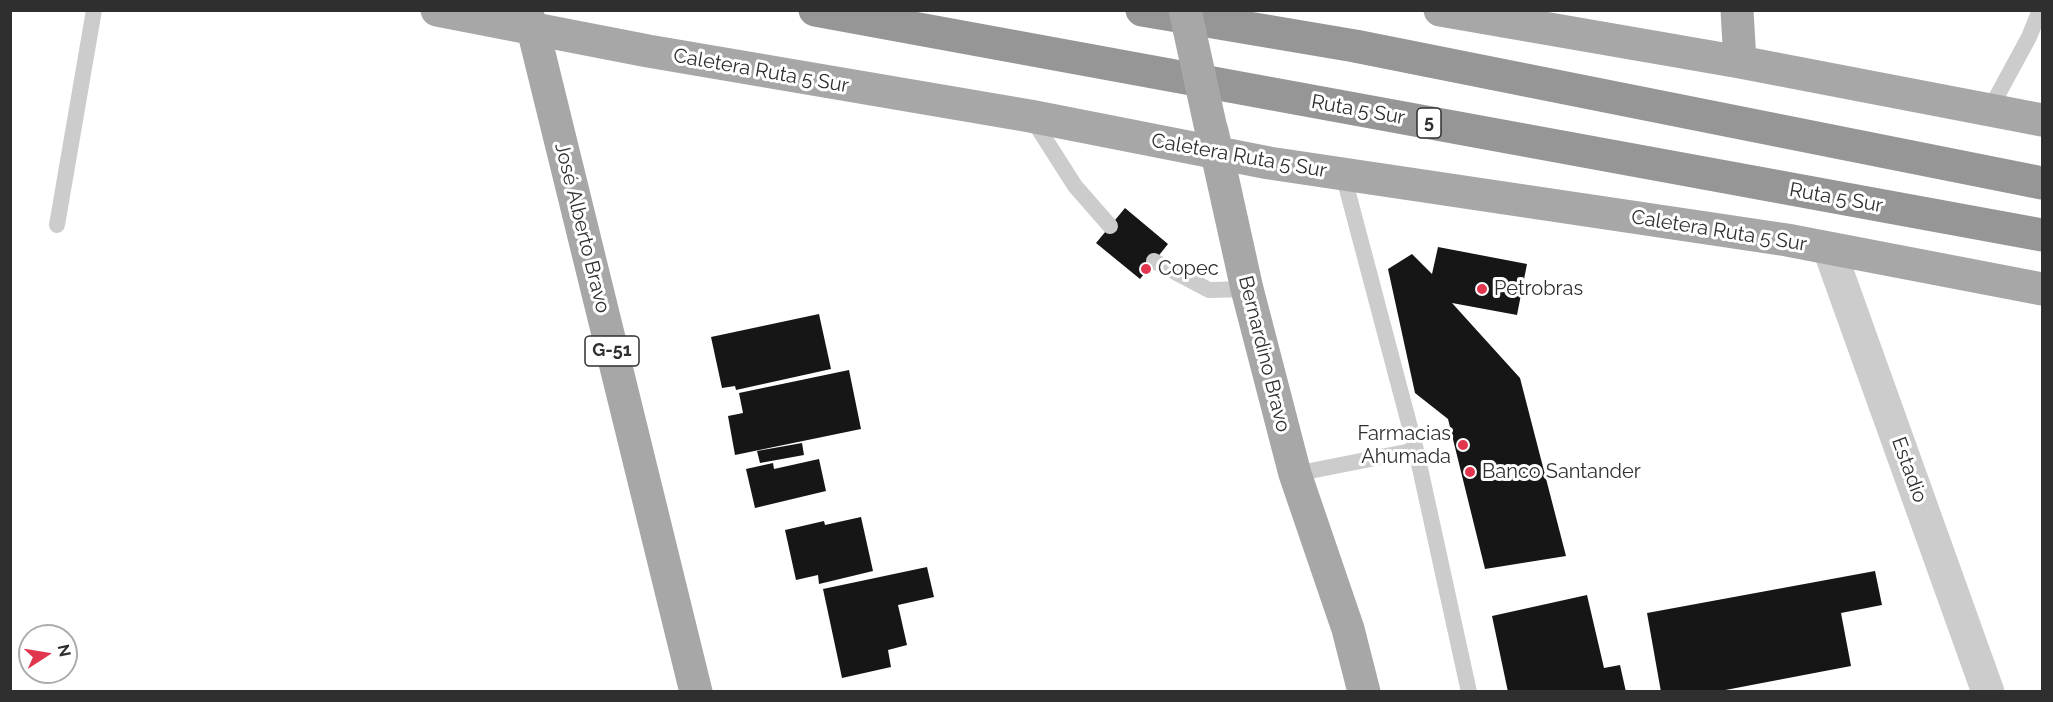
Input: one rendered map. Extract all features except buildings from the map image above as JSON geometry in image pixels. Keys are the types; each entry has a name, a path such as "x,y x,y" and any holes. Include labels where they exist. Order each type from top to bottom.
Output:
{"highway":[{"name":"Ruta 5 Sur","path":"815,10 2043,236"},
{"path":"1142,10 1355,46 2043,183"}],"main road":[{"name":"Caletera Ruta 5 Sur","path":"437,10 529,20 648,51 1030,116 1173,145 1214,140 1269,163 1787,240 2043,289"},
{"name":"Bernardino Bravo","path":"1185,10 1247,289 1295,474 1348,629 1364,692"},
{"path":"1440,10 1740,62 2043,120"},
{"path":"1737,10 1740,62"},
{"name":"José Alberto Bravo","path":"529,20 696,692"}],"street":[{"name":"Estadio","path":"1829,249 1988,692"}],"lane":[{"path":"57,225 94,10"},
{"path":"1990,109 2029,37 2040,10"},
{"path":"1030,116 1075,186 1110,226"},
{"path":"1343,174 1416,450 1469,692"},
{"path":"1154,261 1209,290 1247,289"},
{"path":"1295,474 1416,450"}],"place":[{"name":"Copec","path":"1146,269"},
{"name":"Petrobras","path":"1482,289"},
{"name":"Farmacias Ahumada","path":"1463,445"},
{"name":"Banco Santander","path":"1470,472"}]}
